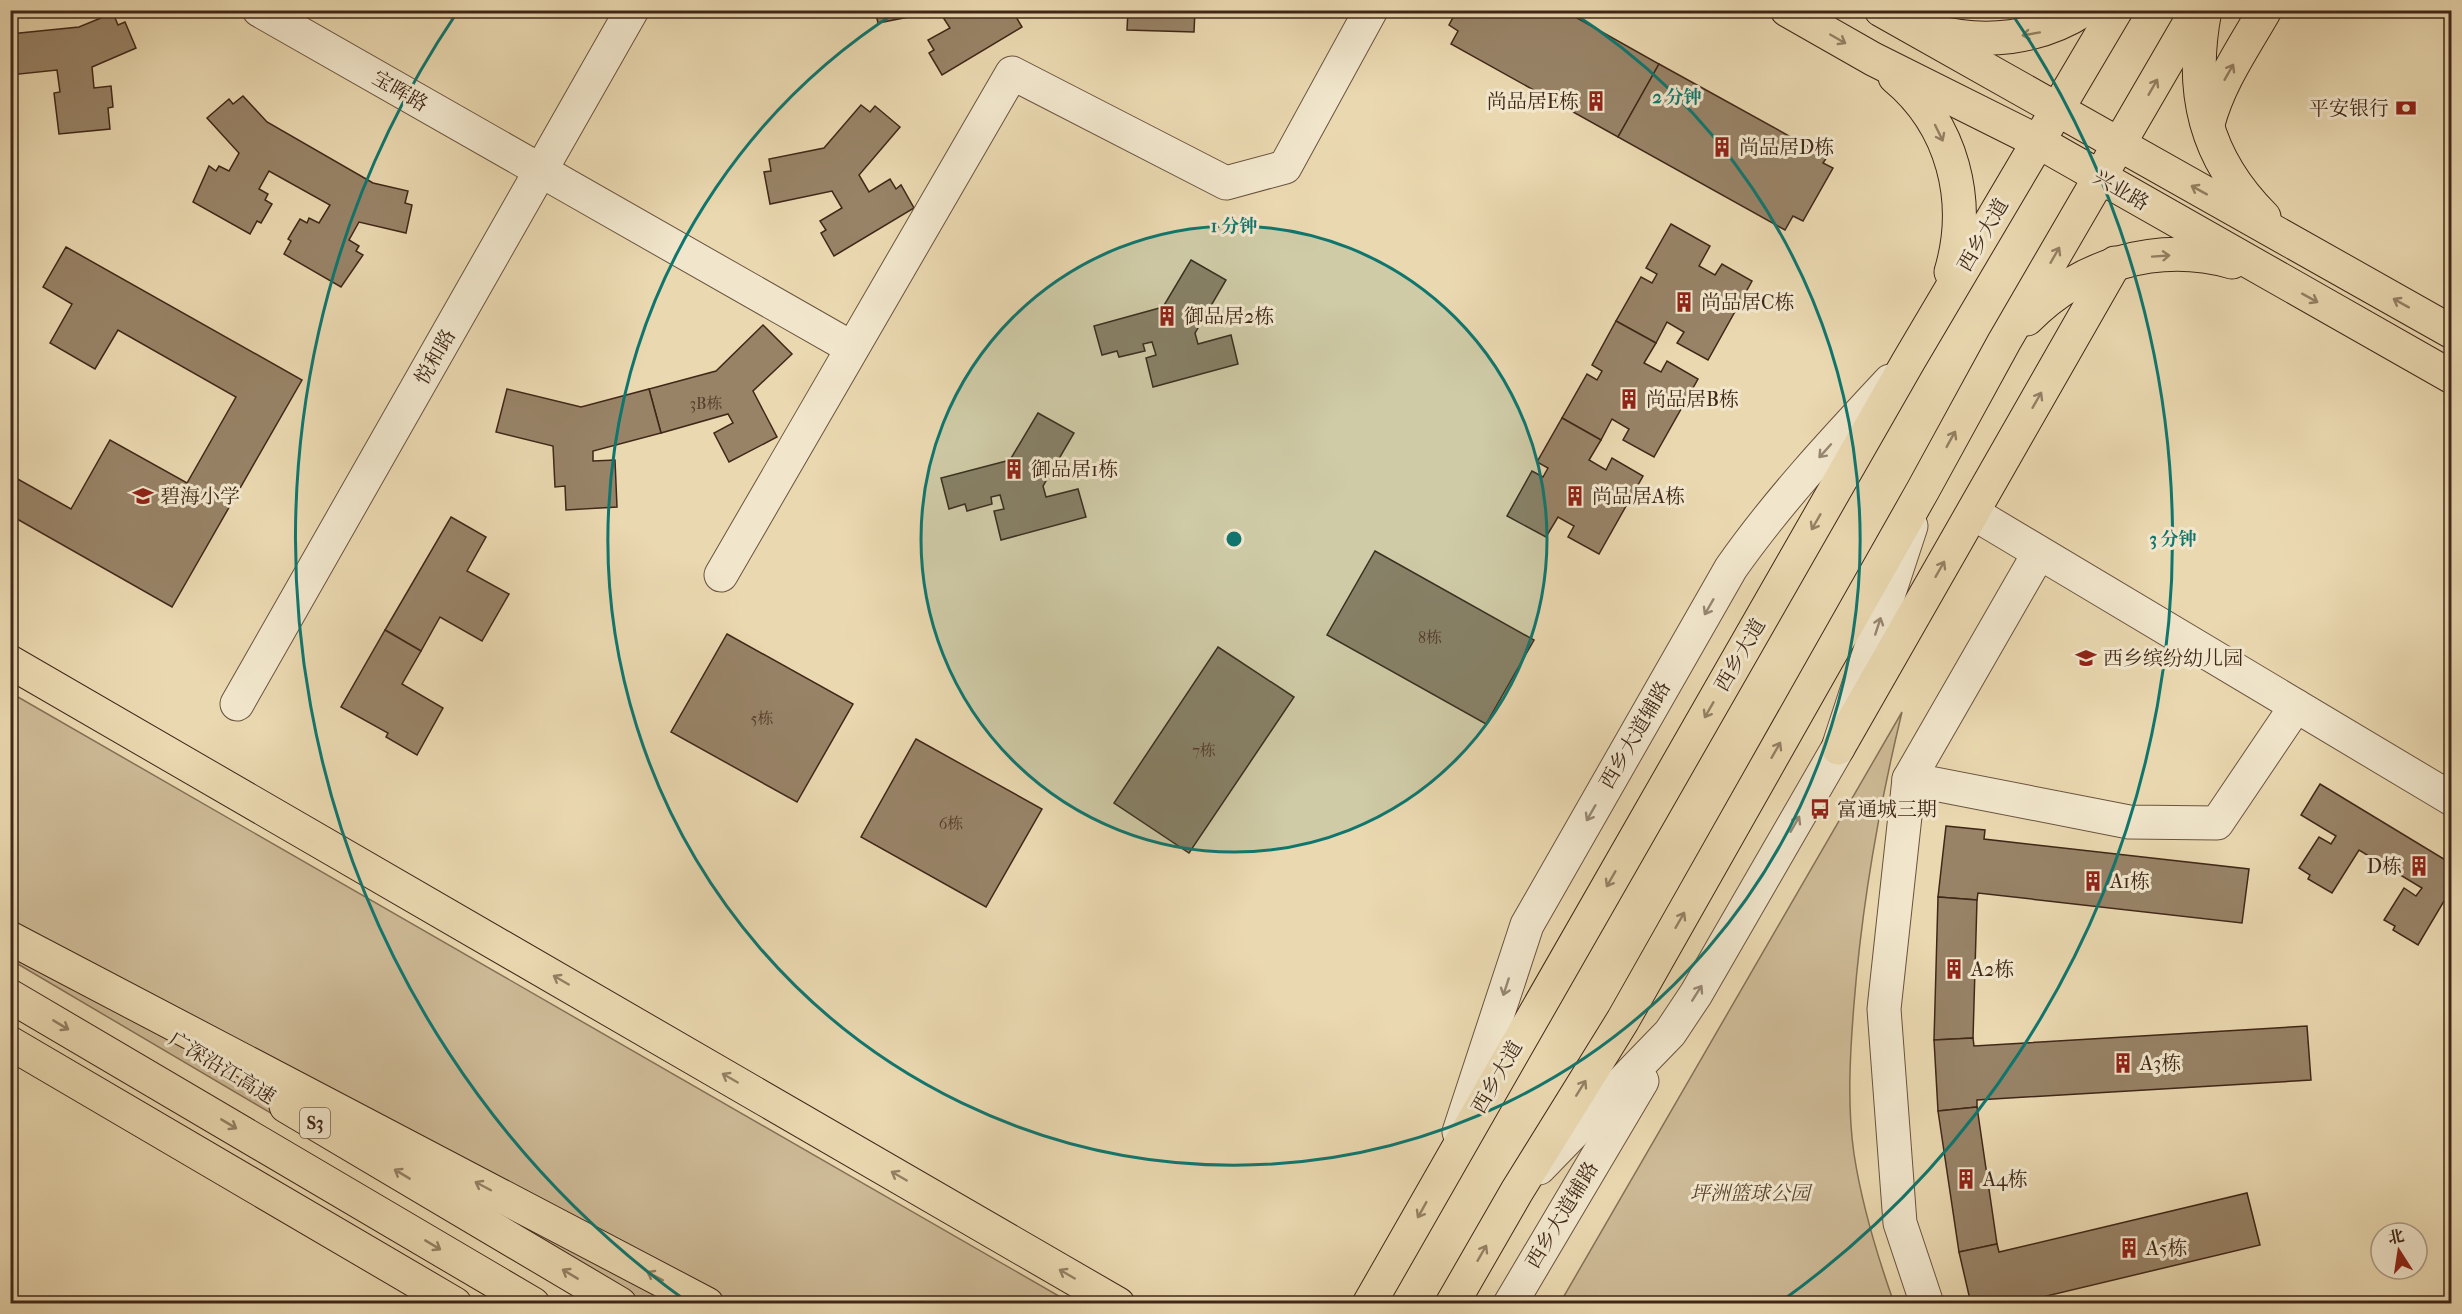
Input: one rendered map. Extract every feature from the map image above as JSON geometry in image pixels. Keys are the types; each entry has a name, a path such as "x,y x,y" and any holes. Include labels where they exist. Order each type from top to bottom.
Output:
{"main road":[{"name":"兴业路","path":"1787,10 1873,59 2037,141 2259,270 2451,377"},
{"path":"1889,15 1936,32 1973,38 2039,33 2084,10"},
{"name":"西乡大道","path":"1369,1304 1908,362 2116,10"},
{"path":"1452,1304 1517,1191 1623,1020 1923,490 2004,342 2197,10"},
{"path":"2205,10 2197,67 2207,126 2214,148 2240,191 2287,239"},
{"path":"2207,126 2214,101 2226,76 2265,10"},
{"name":"兴业路","path":"1889,15 2451,332"},
{"path":"1873,59 1923,106 1936,126 1955,174 1960,196 1957,252 1940,308"},
{"path":"2004,342 2042,304 2067,286 2115,263 2133,258 2168,255 2199,256 2229,261 2259,270"},
{"path":"1838,748 2115,263"},
{"path":"10,662 1118,1304"},
{"path":"10,938 707,1304"},
{"name":"广深沿江高速","path":"10,943 620,1304"},
{"path":"10,996 532,1304"},
{"path":"10,1043 455,1304"},
{"path":"10,1049 410,1304"}],"street":[{"name":"宝晖路","path":"259,10 852,348"},
{"name":"悦和路","path":"237,704 632,10"},
{"path":"721,575 1012,73 1227,183 1285,167 1371,10"},
{"name":"西乡大道辅路","path":"1450,1159 1527,925 1719,588 1761,527 1825,450 1908,362"},
{"name":"西乡大道辅路","path":"1510,1304 1670,1033 1696,994 1838,748 1923,490"},
{"path":"1973,513 2451,799"},
{"path":"1927,1304 1900,1223 1884,1009 1909,779 2039,553"},
{"path":"1909,779 2129,822 2217,823 2296,706"},
{"name":"西乡大道辅路","path":"1517,1191 1670,1033"}],"green space":[{"path":"11,693 1071,1303 593,1303 11,960"},
{"name":"坪洲篮球公园","path":"1902,712 1878,821 1866,893 1857,967 1850,1079 1850,1117 1857,1173 1871,1230 1894,1303 1560,1303"}],"building":[{"path":"875,10 1012,10 1022,27 942,75 929,53 934,50 928,40 950,28 939,11 878,23"},
{"path":"1128,10 1195,10 1194,32 1127,30"},
{"name":"尚品居E栋","path":"1457,10 1563,10 1659,64 1618,137 1451,44 1458,31 1449,25"},
{"path":"113,13 118,25 125,22 136,48 92,67 94,88 111,86 113,107 108,108 110,129 59,134 54,93 60,92 57,70 10,75 10,34 79,27"},
{"name":"尚品居D栋","path":"1659,64 1827,157 1823,163 1833,168 1803,221 1793,216 1785,230 1618,137"},
{"path":"243,96 267,122 373,183 408,191 405,203 412,205 406,233 359,222 349,240 359,246 356,251 363,255 341,287 284,254 291,241 288,239 300,219 307,223 309,218 319,223 330,205 269,171 259,189 268,194 265,200 272,204 261,223 257,221 250,234 193,202 209,166 216,171 219,166 229,171 239,153 207,118 229,99 233,104"},
{"path":"861,105 870,112 875,106 900,127 859,175 869,192 890,179 896,189 901,185 914,208 834,256 821,233 826,230 820,221 842,208 832,191 770,204 764,172 771,171 769,159 824,148"},
{"name":"尚品居C栋","path":"1671,224 1710,246 1699,266 1715,275 1722,264 1752,281 1708,360 1677,343 1684,332 1667,322 1656,343 1616,321 1641,277 1652,283 1657,274 1646,268"},
{"path":"66,247 302,380 172,607 10,515 10,487 16,478 71,509 110,440 187,483 236,397 118,330 95,369 50,343 72,304 43,287"},
{"name":"御品居2栋","path":"1191,260 1226,280 1195,333 1198,344 1231,335 1238,364 1153,387 1146,358 1156,355 1152,342 1143,344 1145,351 1119,357 1117,351 1102,355 1094,326 1163,307"},
{"name":"尚品居B栋","path":"1616,321 1656,343 1644,363 1661,372 1667,361 1698,379 1654,457 1623,440 1629,429 1612,419 1601,440 1562,418 1587,374 1597,380 1602,371 1592,365"},
{"path":"763,325 792,354 753,391 777,437 729,462 714,433 733,423 728,414 661,433 649,389 716,371"},
{"path":"507,389 581,407 649,389 661,433 593,451 593,461 615,460 617,507 566,510 565,486 555,487 553,446 496,432"},
{"name":"御品居1栋","path":"1038,413 1074,433 1043,486 1046,497 1078,489 1086,517 1001,540 994,511 1004,509 1000,495 991,497 992,504 967,511 965,504 949,509 941,478 1010,460"},
{"name":"尚品居A栋","path":"1562,418 1601,440 1589,460 1606,470 1612,458 1643,476 1599,554 1568,537 1574,526 1558,517 1546,537 1507,516 1532,471 1543,477 1548,468 1537,462"},
{"path":"451,517 486,537 467,571 509,594 482,641 440,617 421,651 385,630"},
{"path":"1375,551 1534,640 1486,724 1327,635"},
{"path":"385,630 421,651 402,684 443,708 417,755 386,737 388,733 341,707"},
{"path":"727,634 853,704 797,802 671,732"},
{"path":"1218,647 1294,697 1189,853 1114,803"},
{"path":"916,739 1042,809 986,907 861,837"},
{"name":"D栋","path":"2320,784 2452,864 2452,906 2444,901 2418,945 2393,930 2395,926 2384,920 2404,888 2416,896 2422,888 2359,850 2332,893 2308,879 2310,875 2299,868 2319,837 2331,844 2336,836 2301,815"},
{"name":"A1栋","path":"1946,826 1985,830 1984,839 2249,869 2242,923 1978,893 1977,900 1938,897"},
{"name":"A2栋","path":"1938,897 1977,900 1973,1038 1934,1040"},
{"name":"A3栋","path":"2307,1026 2311,1080 1977,1100 1977,1107 1938,1111 1934,1040 1973,1038 1974,1046"},
{"name":"A4栋","path":"1977,1107 1997,1244 1959,1252 1938,1111"},
{"name":"A5栋","path":"2247,1193 2260,1245 2013,1304 1971,1304 1959,1252 1997,1244 1999,1252"}],"place":[{"name":"尚品居E栋","path":"1596,101"},
{"name":"平安银行","path":"2406,108"},
{"name":"尚品居D栋","path":"1722,147"},
{"name":"尚品居C栋","path":"1684,302"},
{"name":"御品居2栋","path":"1167,316"},
{"name":"尚品居B栋","path":"1629,399"},
{"name":"御品居1栋","path":"1014,469"},
{"name":"碧海小学","path":"143,496"},
{"name":"尚品居A栋","path":"1575,496"},
{"name":"西乡缤纷幼儿园","path":"2086,658"},
{"name":"富通城三期","path":"1820,809"},
{"name":"D栋","path":"2419,866"},
{"name":"A1栋","path":"2093,881"},
{"name":"A2栋","path":"1954,969"},
{"name":"A3栋","path":"2123,1063"},
{"name":"A4栋","path":"1966,1179"},
{"name":"A5栋","path":"2129,1248"}]}
